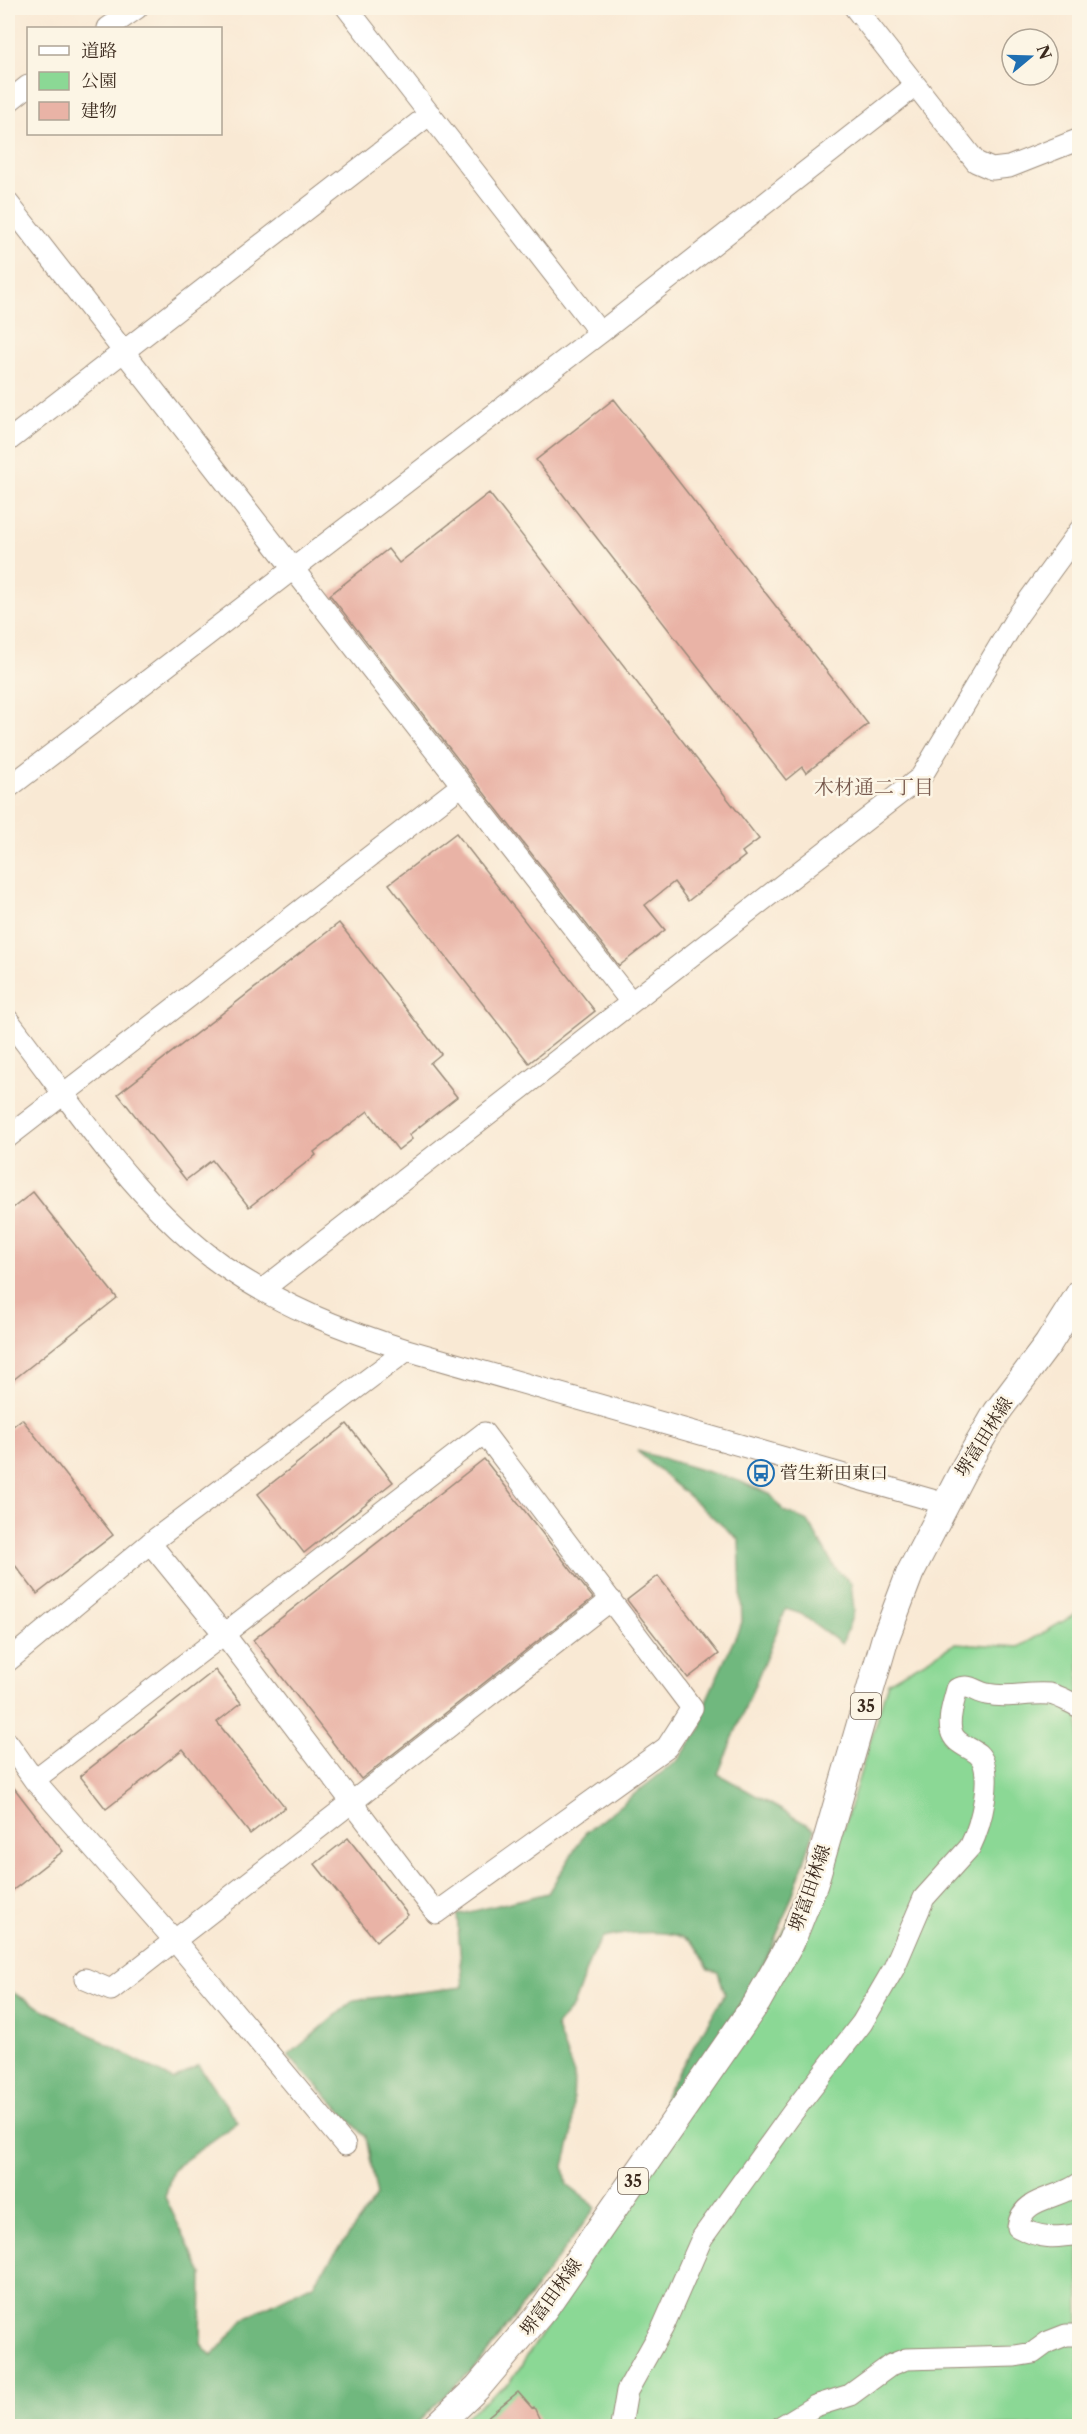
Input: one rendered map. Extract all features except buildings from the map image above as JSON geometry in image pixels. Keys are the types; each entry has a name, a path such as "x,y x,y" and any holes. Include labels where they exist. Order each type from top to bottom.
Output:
{"main road":[{"name":"堺富田林線","path":"436,2427 478,2387 544,2309 735,2036 791,1942 814,1884 896,1605 946,1503 997,1412 1048,1344 1080,1293"}],"street":[{"path":"109,27 137,8"},
{"path":"347,8 600,333"},
{"path":"855,8 976,162 992,169 1009,167 1080,139"},
{"path":"8,788 600,333 915,86"},
{"path":"8,102 27,87"},
{"path":"8,441 430,114"},
{"path":"8,203 631,1002"},
{"path":"262,1290 921,777 1018,615 1080,530"},
{"path":"8,1137 462,785"},
{"path":"8,1020 129,1177 171,1222 220,1264 262,1290 317,1318 407,1350 946,1503"},
{"path":"8,1661 150,1542 407,1350"},
{"path":"34,1780 224,1634 484,1433 692,1708 667,1747 436,1913 224,1634 150,1542"},
{"path":"85,1979 111,1990 176,1942 611,1600"},
{"path":"621,2427 620,2421 627,2391 663,2327 702,2238 873,2008 894,1968 924,1898 970,1847 982,1812 987,1769 976,1753 954,1739 950,1729 957,1689 963,1686 974,1687 985,1694 1002,1696 1051,1694 1080,1707"},
{"path":"8,1743 34,1780 176,1942 345,2145"},
{"path":"1080,2183 1072,2189 1030,2204 1019,2216 1018,2227 1031,2235 1052,2239 1080,2234"},
{"path":"782,2427 815,2406 850,2394 891,2365 906,2360 1015,2356 1033,2352 1048,2342 1066,2335 1080,2335"}],"green space":[{"path":"637,1451 739,1481 770,1494 784,1511 808,1521 835,1568 851,1583 854,1611 842,1644 801,1614 786,1609 718,1774 815,1829 776,1936 760,1970 739,2005 667,2107 663,2102 666,2093 725,1994 718,1972 709,1969 694,1945 676,1935 637,1933 603,1938 592,1954 573,2006 556,2026 574,2074 572,2135 564,2166 567,2185 596,2207 482,2360 414,2426 8,2426 8,1990 173,2080 198,2065 238,2122 173,2169 165,2197 202,2274 201,2344 212,2356 246,2317 313,2284 377,2196 366,2137 288,2056 354,2000 463,1987 457,1915 548,1893 585,1833 679,1759 701,1729 706,1701 742,1622 739,1540"},
{"path":"1079,1612 1079,2426 453,2426 511,2381 569,2293 843,1830 888,1682 956,1643 1019,1647"}],"place":[{"name":"菅生新田東口","path":"761,1473"}],"district":[{"name":"木材通二丁目","path":"874,787"}]}
